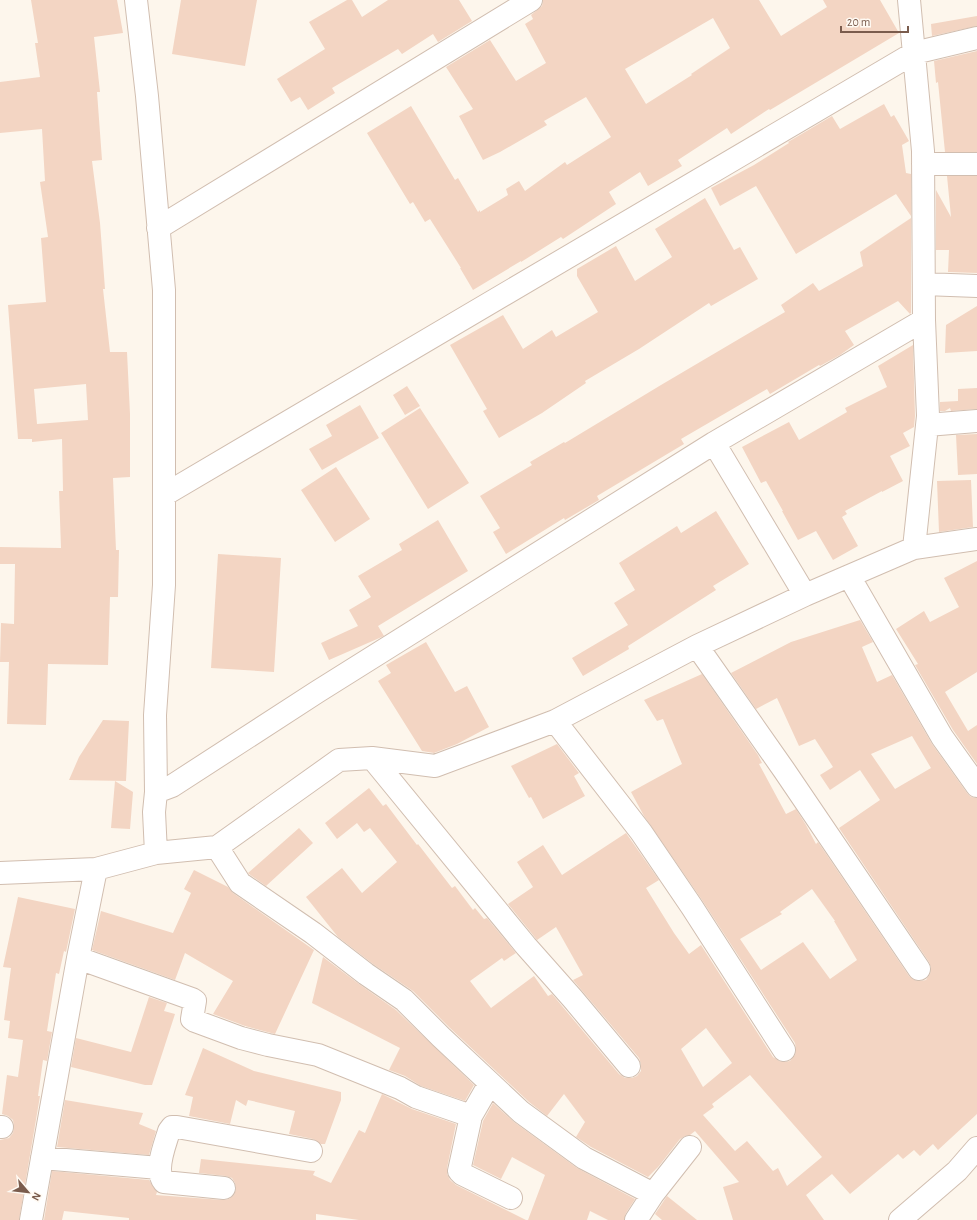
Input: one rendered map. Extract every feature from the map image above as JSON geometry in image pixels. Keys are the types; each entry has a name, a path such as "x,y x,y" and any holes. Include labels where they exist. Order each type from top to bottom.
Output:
{"street":[{"path":"136,0 147,96 164,290 164,585 155,715 156,792 154,812 156,853"},
{"path":"158,228 531,0"},
{"path":"909,0 923,164 924,320 928,416 914,548"},
{"path":"164,495 914,53 977,38"},
{"path":"923,164 977,164"},
{"path":"924,284 977,286"},
{"path":"156,792 172,786 317,692 714,443 924,320"},
{"path":"927,426 977,421"},
{"path":"714,443 805,595"},
{"path":"0,873 96,869 156,853 217,847 339,760 372,758 435,766 555,721 696,646 805,595 914,548 977,539"},
{"path":"850,576 942,737 977,786"},
{"path":"696,646 784,770 919,970"},
{"path":"555,721 641,832 692,906 784,1050"},
{"path":"372,758 526,946 629,1066"},
{"path":"217,847 240,883 313,933 366,974 404,1000 521,1112 584,1158 653,1194"},
{"path":"31,1220 78,958 96,869"},
{"path":"78,958 195,1001 192,1019 194,1021 268,1046 318,1055 400,1088 416,1097 470,1116"},
{"path":"490,1083 470,1116 459,1171 462,1174 511,1198"},
{"path":"224,1188 164,1182 161,1178 159,1168 169,1131 172,1127 311,1151"},
{"path":"636,1220 653,1194 690,1147"},
{"path":"900,1220 957,1171 977,1148"},
{"path":"42,1158 159,1168"}],"building":[{"path":"31,0 117,0 123,33 94,37 100,92 97,92 102,160 92,161 100,223 105,289 103,289 110,352 127,352 130,414 130,477 113,478 116,550 119,550 118,597 110,597 108,665 48,664 46,725 7,724 9,662 0,662 1,623 14,624 15,564 0,564 0,547 61,548 59,491 63,491 62,439 32,442 32,439 18,439 8,305 46,302 41,238 48,237 40,182 45,181 42,129 0,133 0,82 40,77 35,43 38,43","holes":["86,384 88,420 37,424 34,389"]},
{"path":"181,0 257,0 245,66 172,54"},
{"path":"347,0 352,0 362,17 388,0 459,0 472,21 438,42 433,34 402,54 398,49 332,88 335,93 308,110 300,97 291,102 277,79 325,49 309,22"},
{"path":"543,0 759,0 781,36 827,7 823,0 880,0 899,33 770,110 769,109 731,134 727,128 678,160 682,166 648,186 640,172 609,192 616,204 563,239 561,237 473,290 430,219 425,222 413,202 410,204 367,133 411,106 455,180 458,178 478,212 508,195 506,189 519,181 525,191 565,162 567,165 611,137 586,97 544,121 547,125 483,160 459,116 473,109 446,67 490,40 516,81 546,63 525,24 533,19 531,15 542,6","holes":["713,18 730,48 691,74 692,75 646,104 625,69"]},
{"path":"977,16 977,26 932,36 931,24"},
{"path":"977,51 977,152 945,152 938,82 936,83 934,61"},
{"path":"884,104 891,117 894,115 909,141 902,145 906,173 911,174 911,216 896,194 796,254 756,186 720,206 711,188 754,165 789,143 788,142 832,116 840,129"},
{"path":"947,176 977,176 977,273 948,272 949,250 936,250 936,190 951,217"},
{"path":"705,198 734,250 740,247 758,279 711,306 709,303 639,349 585,381 586,383 542,413 499,438 483,411 487,409 450,345 503,315 523,349 552,330 556,337 598,312 577,276 577,269 616,246 635,281 672,257 655,229"},
{"path":"911,218 910,314 898,301 845,331 854,345 840,355 820,366 819,365 770,394 767,389 681,439 684,444 597,496 599,500 565,520 564,518 506,554 493,532 500,528 480,496 532,465 530,462 564,442 565,443 785,312 781,305 813,283 819,291 863,266 860,252"},
{"path":"977,306 977,351 945,353 946,325"},
{"path":"913,345 914,427 903,433 910,446 890,456 903,481 845,511 847,514 842,517 858,546 833,560 816,531 798,540 766,481 761,483 742,447 789,422 799,440 847,412 845,408 887,387 878,366"},
{"path":"407,386 420,406 405,415 393,395"},
{"path":"977,388 977,409 951,411 950,408 945,411 940,411 940,402 958,401 958,389"},
{"path":"360,405 379,438 322,470 309,449 332,436 326,425"},
{"path":"420,408 469,483 428,509 381,433"},
{"path":"977,434 977,474 958,475 956,435"},
{"path":"336,467 370,519 335,542 301,490"},
{"path":"971,480 973,527 939,532 937,481"},
{"path":"716,511 749,564 713,586 716,590 628,646 629,649 583,676 572,658 628,625 614,603 635,590 619,563 677,526 681,533"},
{"path":"438,520 468,571 378,626 384,636 329,660 321,643 358,626 349,610 371,597 358,576 402,550 399,544"},
{"path":"218,554 281,558 274,672 211,668"},
{"path":"977,561 977,672 945,692 968,731 977,725 977,764 953,730 915,665 918,664 896,629 924,611 930,622 959,607 944,578"},
{"path":"860,620 873,642 862,647 877,682 892,675 932,744 967,793 971,797 977,798 977,1114 938,1150 933,1144 920,1156 914,1150 903,1159 898,1154 850,1194 832,1174 806,1195 824,1220 733,1220 723,1187 739,1182 695,1131 680,1139 659,1166 648,1177 591,1147 576,1137 585,1122 564,1094 547,1116 529,1102 413,991 373,964 338,937 306,897 342,868 362,893 397,862 370,828 364,832 357,823 337,839 325,823 369,788 383,806 386,804 452,888 455,886 473,910 475,908 484,919 487,918 516,953 504,961 502,958 470,981 491,1008 534,976 548,996 552,994 619,1074 625,1078 632,1078 637,1076 641,1071 639,1058 573,980 583,975 556,927 537,940 508,904 533,887 517,862 543,845 562,875 626,833 659,880 646,888 689,954 701,945 773,1057 779,1061 790,1061 795,1055 795,1043 702,900 644,816 631,792 682,764 663,719 657,721 644,700 702,674 758,755 762,763 759,764 786,814 796,809 816,844 818,842 909,976 914,980 926,980 930,974 931,968 929,962 839,828 880,800 860,770 830,790 820,775 833,767 815,739 799,746 777,698 756,709 731,673 791,642","holes":["912,736 931,768 895,789 871,754","812,889 835,921 857,960 830,979 803,942 761,970 740,939 782,914 780,912","706,1028 732,1063 703,1087 681,1049","750,1075 822,1157 787,1186 778,1168 773,1171 747,1141 735,1151 703,1115 714,1107 712,1104"]},
{"path":"426,642 455,692 467,686 489,727 457,744 434,753 422,751 378,681 391,673 386,665"},
{"path":"103,720 129,721 126,781 69,780 79,757"},
{"path":"557,744 579,773 574,776 585,796 543,819 511,766"},
{"path":"115,781 133,792 130,829 111,828"},
{"path":"299,828 313,843 266,886 248,873"},
{"path":"194,870 228,887 233,893 314,950 275,1034 245,1026 213,1014 233,981 185,953 175,980 92,950 101,911 173,933 191,893 184,889"},
{"path":"18,897 75,909 66,952 64,951 59,974 56,973 47,1031 52,1032 47,1061 43,1060 38,1096 40,1096 19,1220 0,1220 0,1140 9,1138 13,1133 14,1127 13,1120 2,1114 7,1075 18,1077 23,1040 8,1038 10,1021 4,1020 11,968 3,967"},
{"path":"323,957 396,1010 474,1085 465,1101 421,1086 405,1076 389,1070 400,1048 312,1003"},
{"path":"149,997 167,1003 164,1011 175,1014 152,1085 145,1085 71,1067 76,1038 131,1052"},
{"path":"203,1048 254,1071 341,1092 341,1100 325,1144 321,1144 313,1139 289,1134 295,1111 248,1100 246,1106 236,1100 230,1124 189,1116 193,1097 185,1095"},
{"path":"382,1094 412,1109 456,1124 447,1168 447,1174 450,1180 456,1185 526,1220 359,1220 316,1214 316,1220 129,1220 129,1218 64,1211 62,1220 44,1220 52,1171 149,1180 157,1192 156,1195 223,1200 229,1199 234,1195 236,1189 235,1183 232,1178 226,1176 199,1173 201,1159 315,1171 313,1175 331,1183 359,1130 365,1133"},
{"path":"65,1100 143,1113 139,1124 156,1131 149,1155 57,1147"},
{"path":"493,1103 514,1122 577,1168 635,1199 626,1213 624,1220 608,1220 590,1211 587,1220 528,1220 545,1175 512,1157 501,1179 473,1165 483,1121"},
{"path":"667,1196 697,1220 662,1220 655,1214"}]}
